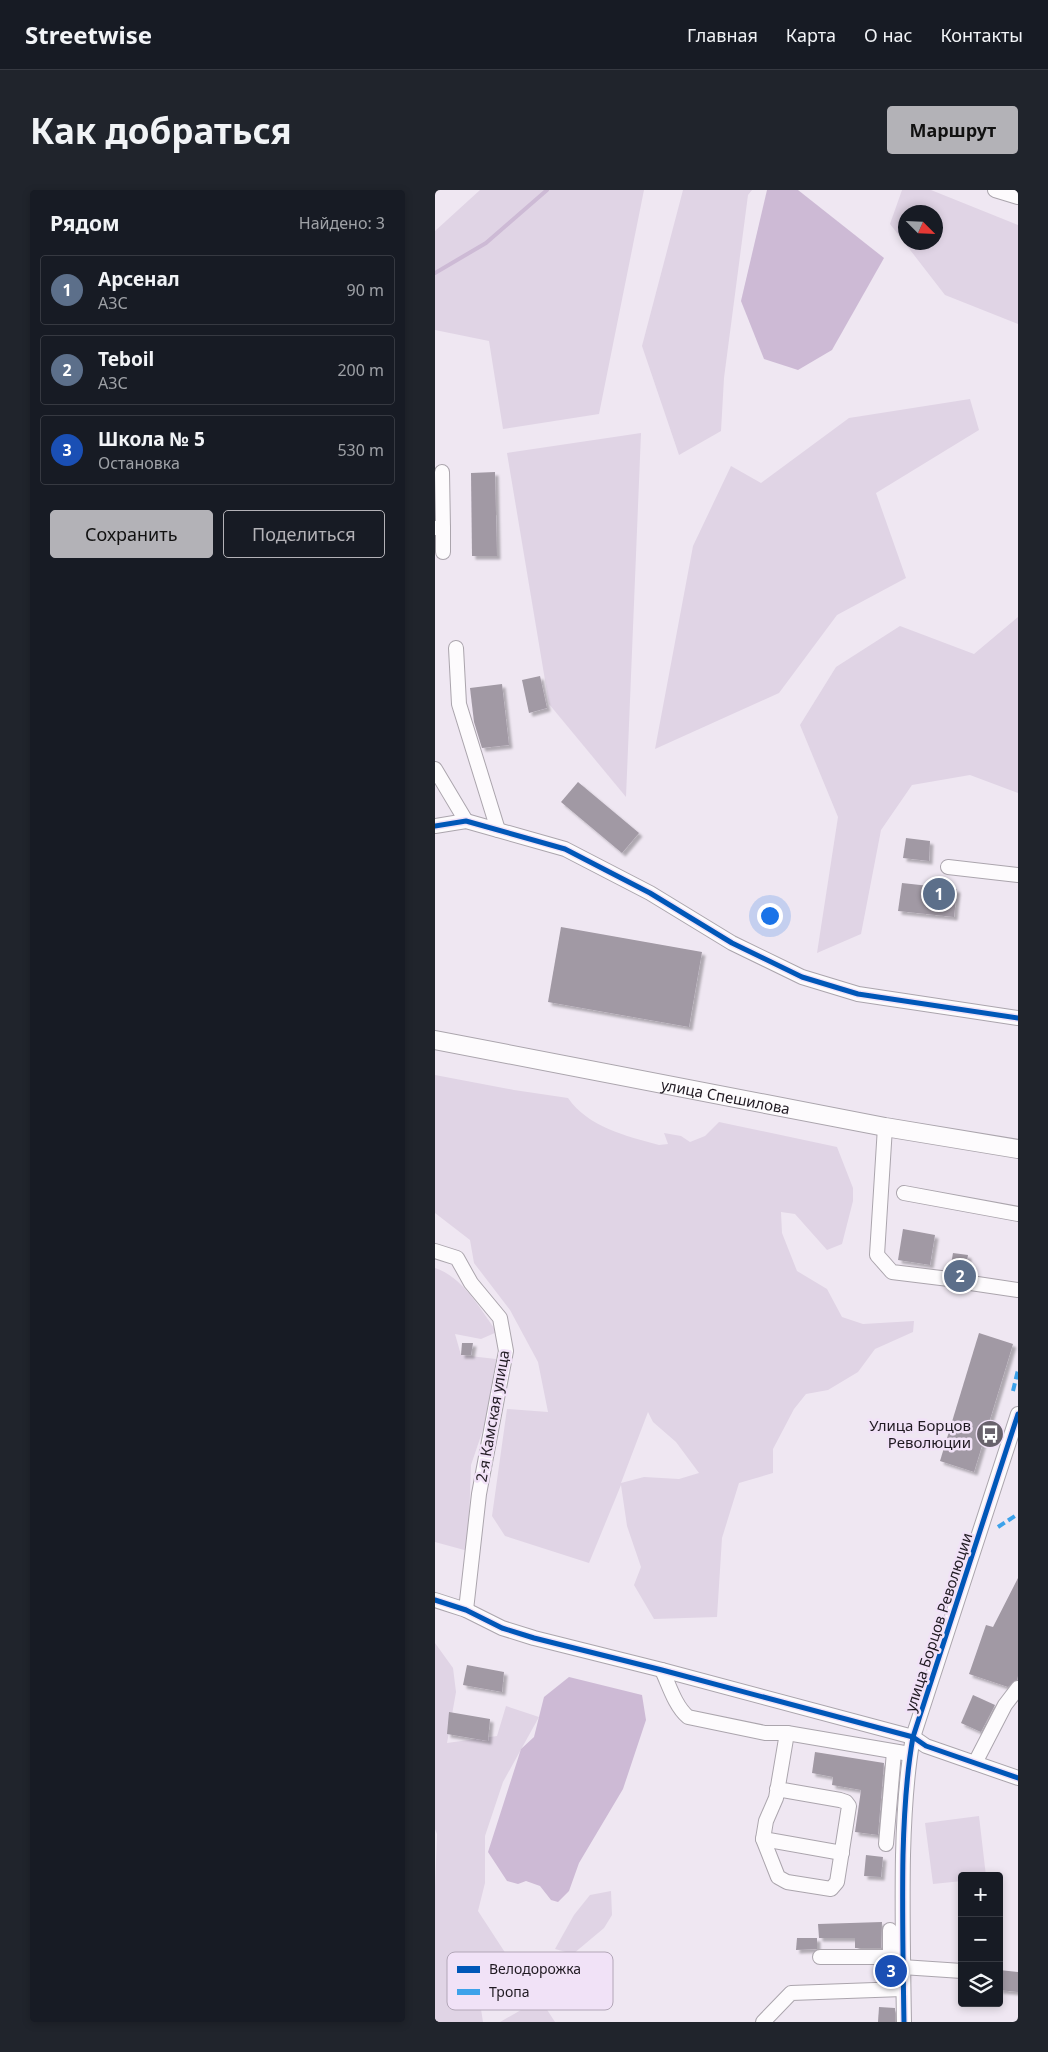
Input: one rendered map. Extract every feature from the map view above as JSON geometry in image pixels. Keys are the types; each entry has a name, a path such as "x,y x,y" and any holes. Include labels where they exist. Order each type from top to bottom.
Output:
{"main road":[{"name":"улица Спешилова","path":"435,1040 885,1127 1018,1149"}],"street":[{"path":"995,190 1018,197"},
{"path":"442,472 439,528 443,552"},
{"path":"456,648 459,704 498,830"},
{"path":"435,769 466,820"},
{"path":"435,826 466,820 565,849 650,893 732,943 802,977 858,994 1018,1018"},
{"path":"948,867 1018,875"},
{"path":"885,1127 877,1255 892,1272 949,1279"},
{"path":"904,1193 1018,1214"},
{"name":"2-я Камская улица","path":"435,1251 457,1258 471,1283 500,1318 506,1351 479,1494 466,1610"},
{"path":"964,1282 1018,1290"},
{"name":"улица Борцов Революции","path":"904,2022 897,1989 903,1967 904,1838 913,1737 1018,1414"},
{"path":"435,1600 466,1610 501,1628 533,1638 662,1670 913,1737 926,1746 1018,1778"},
{"path":"662,1670 678,1705 682,1712 688,1716 765,1733 787,1733 910,1754"},
{"path":"975,1763 1005,1705 1018,1688"},
{"path":"777,1789 846,1802 849,1806 835,1887 831,1889 787,1882 778,1877 763,1839 766,1821 777,1789 787,1733"},
{"path":"894,1752 886,1840 904,1838"},
{"path":"763,1839 842,1853"},
{"path":"763,2022 791,1993 897,1989 890,1957 890,1930"},
{"path":"820,1957 890,1957"},
{"path":"903,1967 958,1971"}],"shaded area":[{"path":"480,190 644,190 599,414 503,429 489,341 435,330 435,231"},
{"path":"683,190 752,190 748,195 724,378 721,431 679,455 642,346"},
{"path":"767,190 798,190 884,258 832,350 798,370 764,359 741,301"},
{"path":"902,190 931,190 1018,225 1018,324 945,295 910,250 943,250 943,205 898,205 898,234 890,224"},
{"path":"970,399 979,430 876,493 906,578 837,615 779,693 655,749 693,546 731,466 761,483 849,418"},
{"path":"641,433 626,797 549,704 507,453"},
{"path":"1018,617 1018,793 970,775 912,785 881,830 861,934 817,953 838,817 800,725 836,667 900,626 974,654"},
{"path":"435,1075 568,1098 576,1108 597,1123 621,1134 659,1145 668,1144 664,1133 681,1136 690,1142 705,1136 719,1122 837,1147 853,1188 853,1201 842,1244 827,1250 795,1214 781,1212 782,1233 797,1271 827,1289 842,1317 863,1324 914,1321 913,1332 875,1349 858,1372 828,1390 806,1394 794,1409 773,1449 773,1473 739,1483 722,1538 717,1617 654,1619 634,1585 641,1567 627,1526 621,1485 589,1563 505,1536 492,1516 507,1409 548,1412 538,1362 510,1310 474,1263 470,1240 435,1213","holes":["648,1412 653,1422 676,1442 699,1473 679,1479 644,1477 621,1483"]},
{"path":"435,1268 445,1272 462,1286 497,1332 481,1339 455,1334 461,1355 496,1359 491,1406 471,1465 468,1551 435,1542"},
{"path":"435,1643 453,1668 456,1692 447,1743 497,1736 506,1706 539,1717 503,1782 485,1836 485,1883 478,1911 505,1952 447,1952 447,2010 481,2010 483,2022 435,2022 437,1834 435,1829"},
{"path":"569,1677 642,1695 646,1720 623,1789 579,1863 569,1891 558,1902 551,1900 540,1886 526,1881 518,1884 507,1881 488,1852 521,1749 534,1737 544,1697"},
{"path":"979,1816 986,1872 958,1872 958,1881 933,1884 925,1823"},
{"path":"611,1891 612,1915 604,1928 575,1952 555,1949 574,1915 590,1895"},
{"path":"521,2010 547,2010 555,2022 500,2022"}],"building":[{"path":"495,472 497,556 472,556 471,473"},
{"path":"540,676 547,708 529,713 522,680"},
{"path":"502,684 509,745 482,748 474,722 470,688"},
{"path":"578,782 639,833 622,853 561,802"},
{"path":"906,838 930,841 929,861 903,858"},
{"path":"902,883 957,889 954,917 898,911"},
{"path":"561,927 702,952 689,1027 548,1002"},
{"path":"903,1229 935,1235 930,1265 898,1260"},
{"path":"953,1253 968,1255 965,1273 957,1277 950,1270"},
{"path":"979,1333 1013,1344 974,1472 940,1461"},
{"path":"462,1343 473,1343 471,1355 461,1355"},
{"path":"1018,1578 1018,1676 1017,1680 1008,1687 969,1674 986,1625 993,1627"},
{"path":"467,1665 504,1672 502,1692 463,1685"},
{"path":"973,1695 995,1705 981,1732 961,1723"},
{"path":"449,1712 490,1719 488,1741 447,1734"},
{"path":"815,1752 884,1763 878,1835 855,1832 861,1790 832,1785 833,1777 812,1773"},
{"path":"866,1855 883,1857 881,1877 864,1876"},
{"path":"882,1922 881,1948 855,1948 855,1938 819,1938 818,1924"},
{"path":"797,1938 817,1938 817,1949 796,1950"},
{"path":"1003,1970 1018,1972 1018,1992 1003,1990"},
{"path":"879,2007 895,2008 895,2022 878,2022"}],"waterway":[{"path":"435,273 486,243 547,190"}],"marked path":[{"path":"1013,1391 1018,1370"},
{"path":"998,1527 1018,1514"}],"cycle path":[{"path":"435,826 466,821 565,849 650,893 732,943 802,977 858,994 1018,1018"},
{"path":"904,2022 903,1840 907,1781 913,1737 1018,1414"},
{"path":"435,1600 466,1610 502,1628 534,1638 913,1737 926,1746 1018,1778"}],"place":[{"name":"Арсенал","path":"939,894"},
{"name":"Teboil","path":"960,1276"},
{"name":"Улица Борцов Революции","path":"990,1434"},
{"name":"Школа № 5","path":"891,1971"}]}
